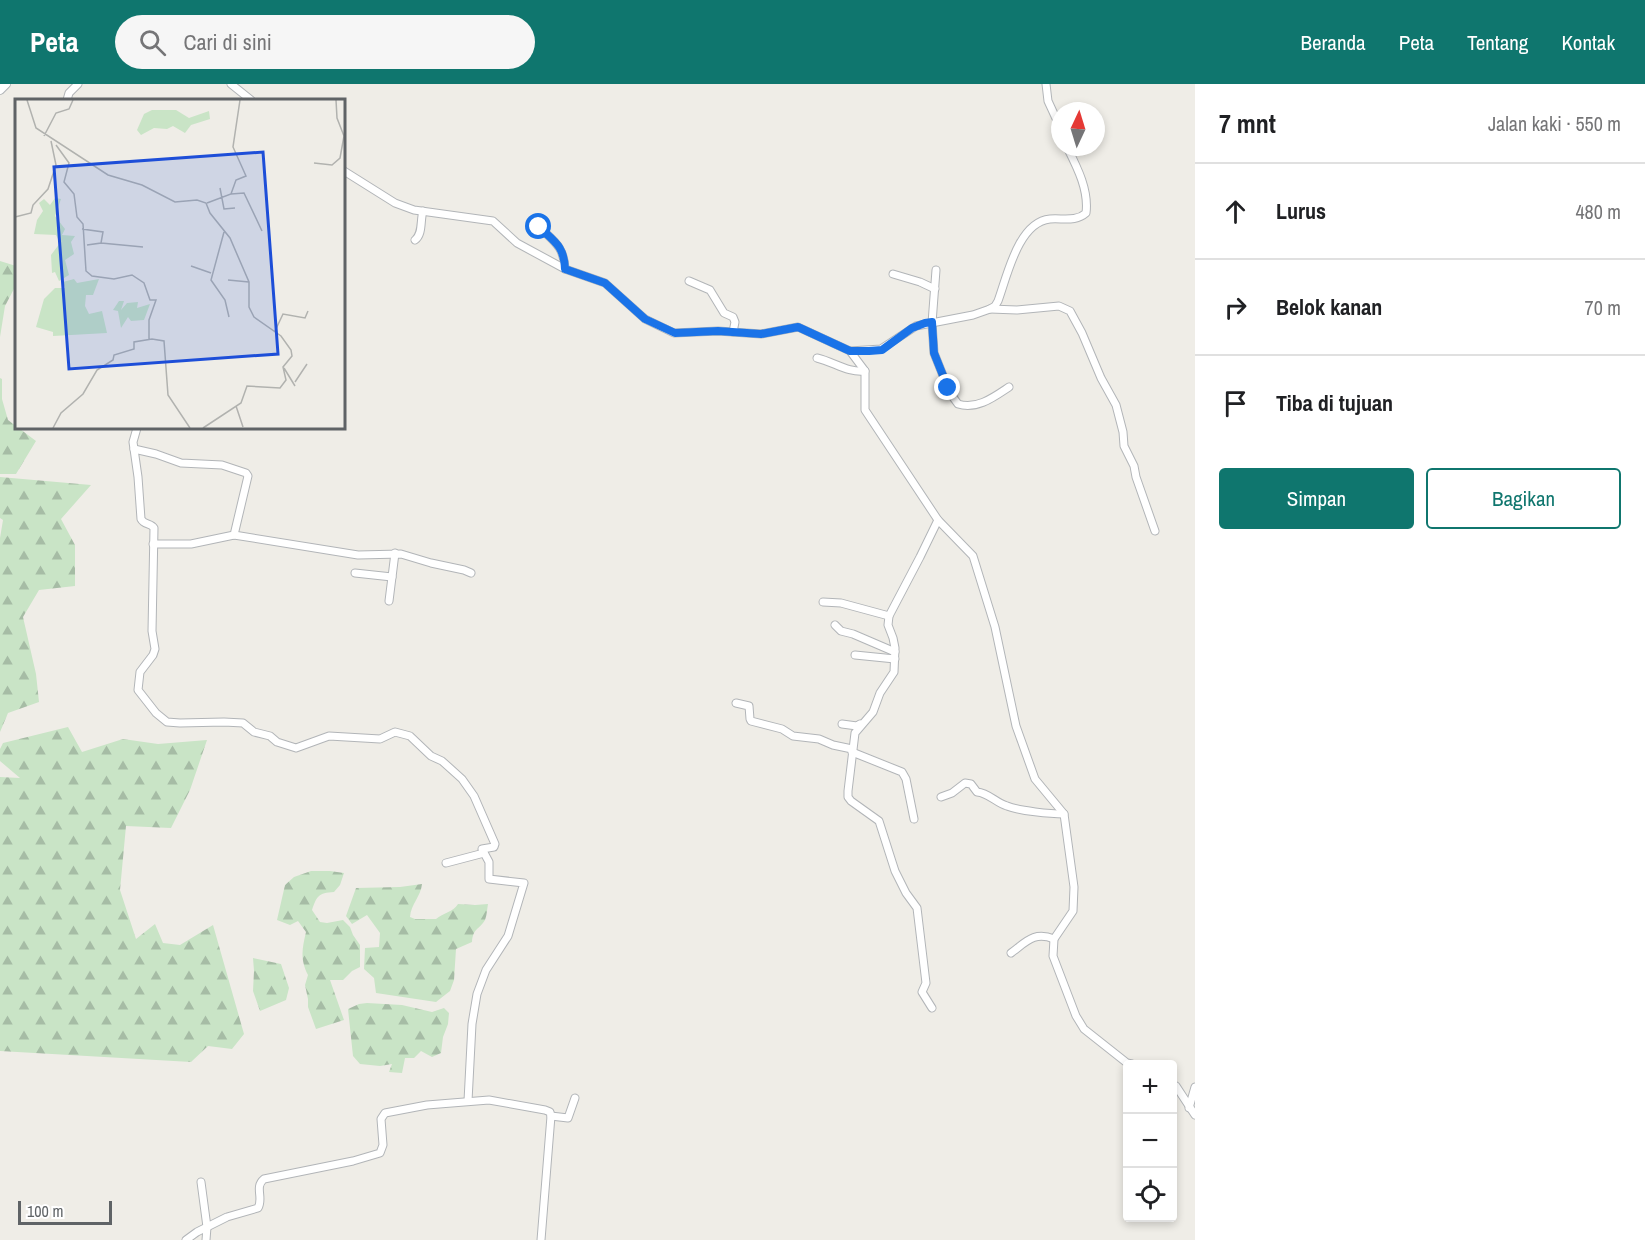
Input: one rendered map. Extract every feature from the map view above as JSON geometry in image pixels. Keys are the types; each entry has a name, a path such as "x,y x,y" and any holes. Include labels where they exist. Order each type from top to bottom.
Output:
{"street":[{"path":"0,90 6,84"},
{"path":"67,99 71,90 78,84"},
{"path":"231,84 250,99"},
{"path":"1046,84 1051,108"},
{"path":"345,172 395,203 414,210 493,221 517,243 565,269 605,283 645,319 675,333 718,331 761,334 798,327 850,351 882,350 912,328 925,323 956,319 995,306 1011,261 1030,229 1040,221 1075,219 1086,213 1083,184 1071,156"},
{"path":"415,240 420,234 423,212"},
{"path":"535,222 560,248 565,259 565,269"},
{"path":"936,270 932,322 935,358 950,393 957,404 967,406 985,402 1009,387"},
{"path":"893,274 934,289"},
{"path":"689,281 712,292 724,313 733,317 735,322 733,332"},
{"path":"990,309 1011,311 1059,306 1070,310 1116,405 1124,446 1134,466 1155,531"},
{"path":"850,351 865,371 865,410 938,520 973,556 995,627 1016,726 1035,779 1064,814 1074,887 1073,911 1054,939 1053,956 1076,1016 1084,1029 1123,1060"},
{"path":"817,358 836,363 848,370 865,371"},
{"path":"137,429 134,449 141,519 153,526 152,631 155,649 140,672 138,690 156,713 169,722 243,723 254,732 270,736 277,742 296,748 329,736 380,739 395,732 410,736 430,756 442,761 462,779 474,796 495,843 494,847 482,849 489,862 489,879 523,882 524,885 507,936 486,970 477,994 472,1024 468,1101"},
{"path":"134,449 183,464 222,465 247,474 234,535"},
{"path":"932,1008 922,992 926,983 917,908 906,893 893,866 879,821 848,797 855,733 871,715 880,693 894,672 895,656 893,638 888,625 889,616 938,520"},
{"path":"153,544 190,544 234,535 358,555 406,554 471,573"},
{"path":"389,601 395,553"},
{"path":"356,573 392,577"},
{"path":"823,602 840,603 889,616"},
{"path":"835,625 841,631 853,634 895,656"},
{"path":"855,655 895,656"},
{"path":"736,703 748,706 751,721 782,729 792,736 817,739 852,750 898,770 905,775 914,819"},
{"path":"842,724 857,726 861,724"},
{"path":"941,797 968,783 975,791 1005,806 1064,814"},
{"path":"446,863 484,853"},
{"path":"1011,953 1028,940 1038,936 1054,939"},
{"path":"1189,1108 1195,1087"},
{"path":"1177,1088 1195,1115"},
{"path":"551,1116 568,1118 575,1098"},
{"path":"186,1240 227,1217 258,1208 261,1201 259,1186 264,1179 353,1161 380,1153 383,1145 381,1119 385,1113 427,1105 489,1100 550,1112 541,1240"},
{"path":"201,1182 207,1227 206,1240"}],"green space":[{"path":"0,261 15,266 15,287 5,306 0,337"},
{"path":"0,378 2,379 2,399 8,420 15,425 15,429 20,429 36,441 16,474 0,474"},
{"path":"0,477 91,485 61,519 75,545 75,586 39,590 23,617 36,674 39,702 8,713 0,732 0,538 3,520 0,518"},
{"path":"68,727 82,752 123,739 158,744 207,740 190,790 171,828 126,826 120,890 136,939 155,924 163,943 180,945 213,925 244,1034 232,1049 208,1046 191,1062 0,1051 0,777 20,778 0,761 0,749 3,743"},
{"path":"311,871 344,873 340,885 334,892 319,896 312,910 320,922 343,920 350,927 360,945 360,967 343,980 330,980 344,1020 316,1029 308,1007 305,985 308,975 302,954 306,932 298,921 290,925 277,920 285,885 294,877"},
{"path":"422,884 410,917 415,919 436,919 458,904 488,904 485,920 475,932 472,942 456,949 454,980 450,991 436,1002 376,993 374,978 364,969 365,948 379,947 380,933 367,915 352,924 346,916 356,888"},
{"path":"253,958 281,964 289,988 286,1000 260,1011 253,991"},
{"path":"367,1003 402,1005 432,1012 444,1008 449,1013 441,1053 432,1057 421,1051 414,1058 405,1058 402,1073 389,1072 392,1064 380,1066 360,1064 353,1056 348,1009"}],"route":[{"path":"539,227 560,248 565,259 565,269 605,283 645,319 675,333 718,331 761,334 798,327 850,351 875,351 882,350 912,328 932,322 935,358 948,388"}]}
